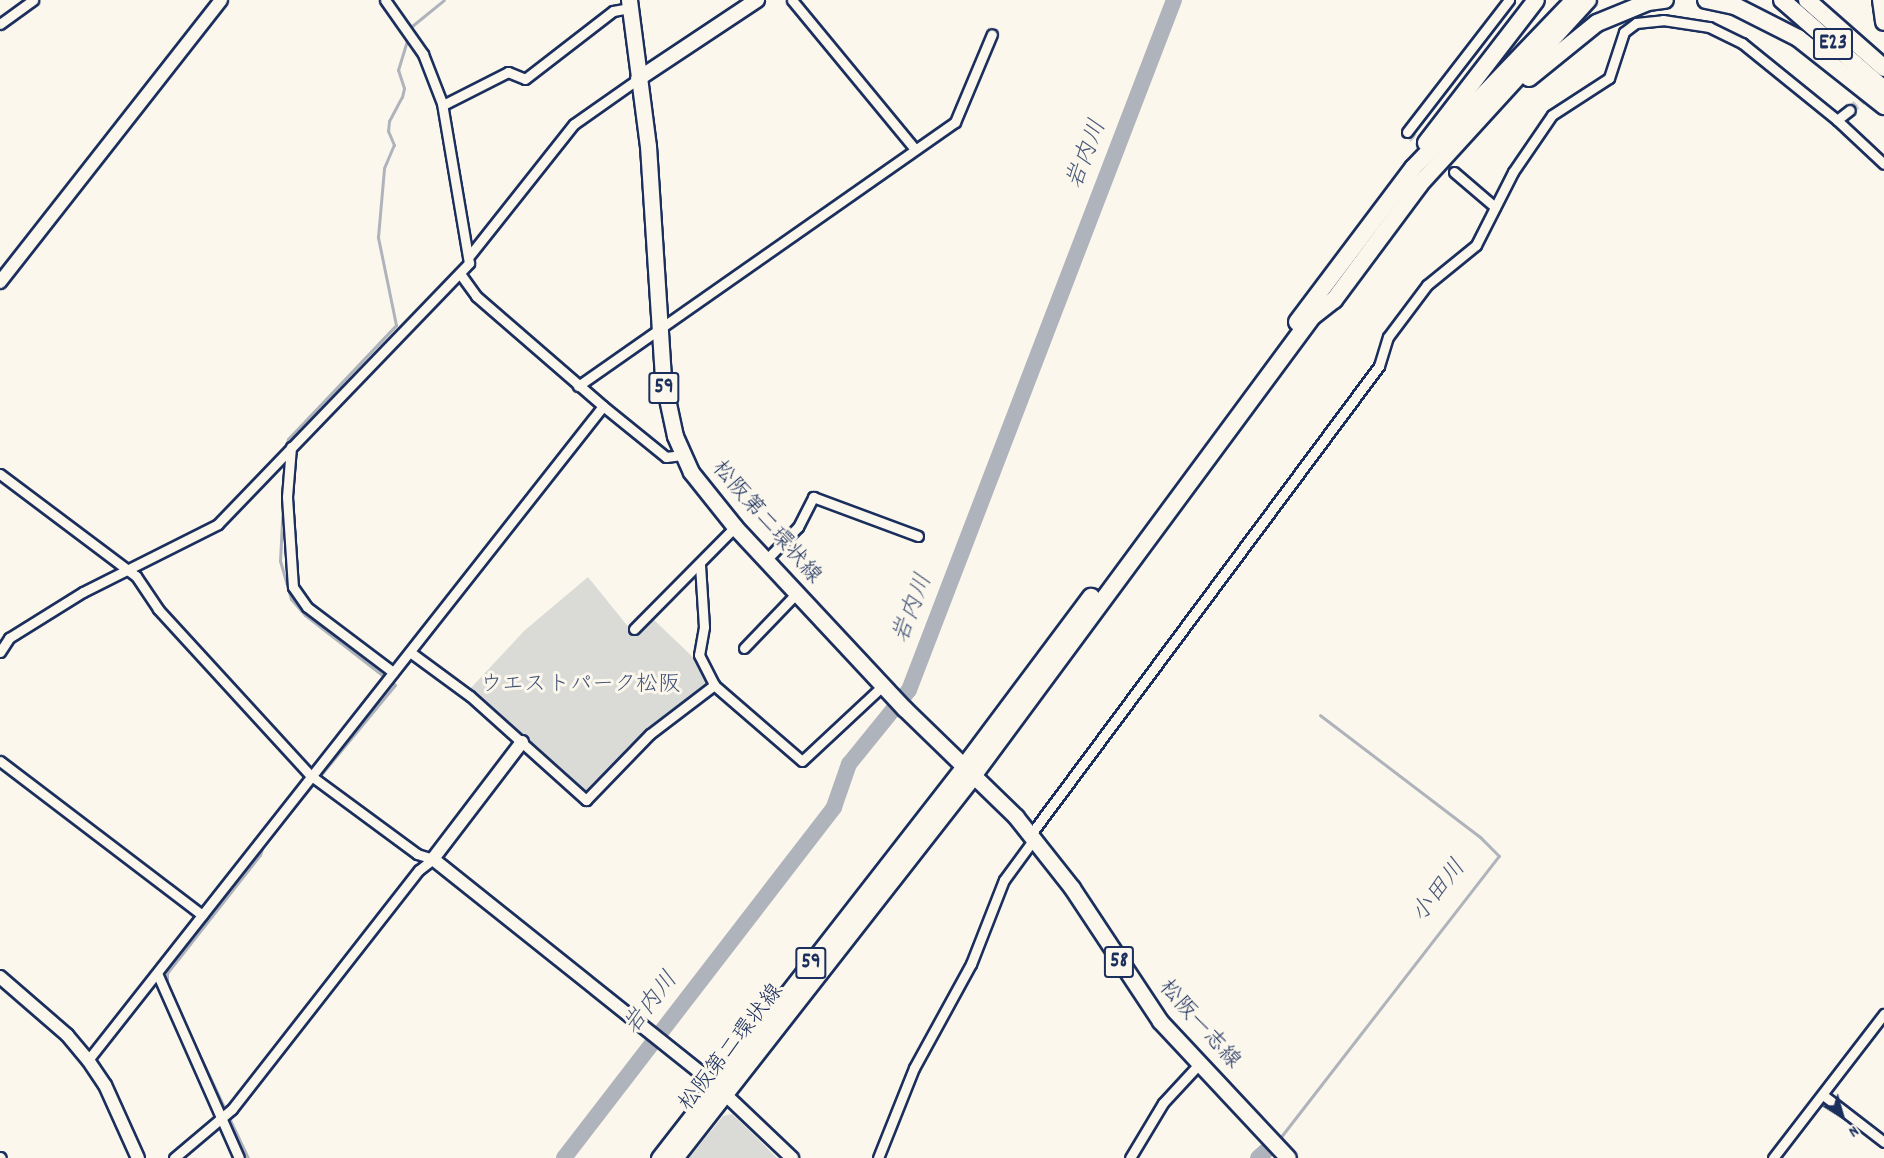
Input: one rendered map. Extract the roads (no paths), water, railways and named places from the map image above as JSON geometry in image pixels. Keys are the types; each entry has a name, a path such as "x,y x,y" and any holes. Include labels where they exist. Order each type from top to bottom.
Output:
{"highway":[{"path":"1413,168 1433,130 1536,0"},
{"path":"968,772 1413,168 1574,0"},
{"path":"968,772 1312,317 1334,300 1420,184 1588,0"},
{"path":"1492,105 1598,23 1630,8 1665,0"},
{"path":"1706,0 1735,6 1798,38 1884,105"},
{"name":"E23","path":"1782,0 1884,89"},
{"name":"E23","path":"1807,0 1884,68"},
{"path":"1881,0 1884,22"}],"main road":[{"path":"638,79 757,0"},
{"name":"松阪第二環状線","path":"629,4 648,146 658,328 665,397 682,455 735,527 904,708 968,772 720,1090 659,1158"},
{"name":"松阪一志線","path":"968,772 1032,836 1072,888 1135,987 1160,1021 1201,1062 1288,1158"},
{"name":"松阪第二環状線","path":"675,1158 720,1090"}],"street":[{"path":"0,24 33,0"},
{"path":"0,282 221,0"},
{"path":"385,0 423,54 443,105 470,255"},
{"path":"792,0 915,149"},
{"path":"1407,132 1509,0"},
{"path":"443,105 508,72 525,79 613,11 629,4"},
{"path":"878,1158 914,1068 971,964 1004,880 1032,836 1152,675 1317,445 1379,366 1395,328 1427,285 1476,246 1513,172 1552,115 1609,78 1624,32 1636,23 1663,20 1709,27 1742,43 1838,120 1884,164"},
{"path":"579,386 658,328 955,122 992,34"},
{"path":"0,651 9,638 83,591 218,524 437,293 461,275 470,255 574,124 638,79"},
{"path":"1838,120 1850,110"},
{"path":"1454,172 1496,207"},
{"path":"461,275 476,296 603,406 666,457 682,455"},
{"path":"88,1060 603,406"},
{"path":"288,451 289,567 293,587 307,607 389,677"},
{"path":"0,474 128,569 158,609 311,776 417,854 433,859 666,1045 720,1090 792,1158"},
{"path":"766,560 798,527 813,497 918,536"},
{"path":"634,629 700,565 735,527"},
{"path":"700,565 704,609 699,656 714,685 802,761 877,691"},
{"path":"744,648 797,593"},
{"path":"410,652 470,696 586,800 650,734 714,685"},
{"path":"174,1158 232,1110 419,870 433,859 522,742"},
{"path":"0,761 202,915"},
{"path":"157,973 239,1158"},
{"path":"0,977 67,1035 88,1060 105,1086 138,1158"},
{"path":"1773,1158 1884,1014"},
{"path":"1130,1158 1163,1103 1201,1062"},
{"path":"1823,1095 1884,1142"}],"waterway":[{"path":"412,26 444,0"},
{"name":"岩内川","path":"564,1158 834,807 849,764 909,690 1174,0"},
{"path":"286,450 288,439 396,325 378,237 384,168 394,145 388,131 389,121 402,97 404,88 398,70 407,40"},
{"path":"285,471 286,457"},
{"path":"167,986 167,973 260,855 263,845 395,685 305,615 291,599 280,561 283,502"},
{"name":"小田川","path":"1280,1138 1499,856 1480,837 1320,715"},
{"path":"175,1003 248,1158"},
{"name":"小田川","path":"1258,1158 1267,1150"}],"tunnel":[{"path":"1850,110 1871,92"},
{"path":"1407,132 1426,148"}],"park label":[{"name":"ウエストパーク松阪","path":"580,686"}]}
